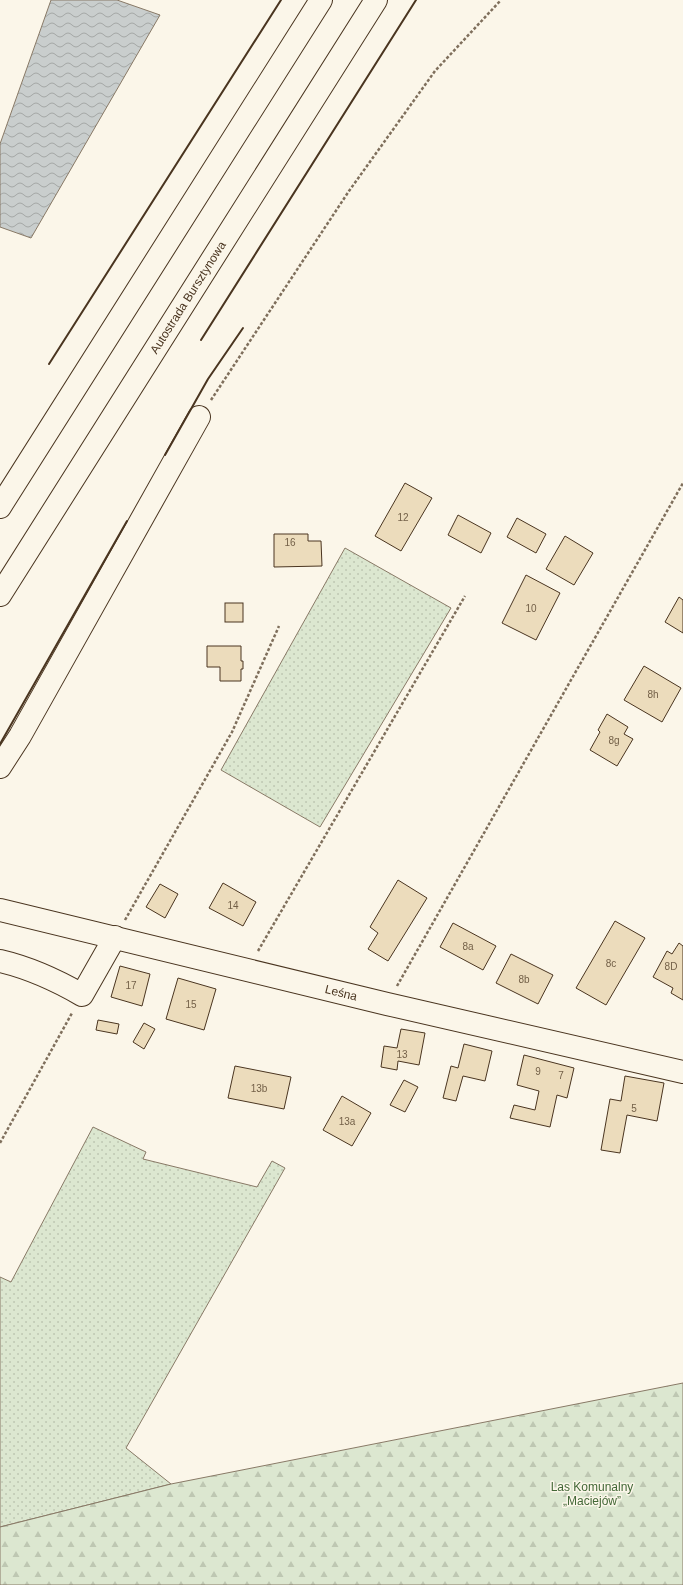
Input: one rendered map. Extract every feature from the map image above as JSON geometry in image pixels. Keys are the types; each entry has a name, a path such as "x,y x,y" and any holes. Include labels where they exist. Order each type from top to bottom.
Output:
{"main road":[{"path":"0,507 321,0"},
{"name":"Autostrada Bursztynowa","path":"0,595 376,0"},
{"path":"0,767 20,736 199,417"},
{"name":"Leśna","path":"0,910 387,1004 683,1072"},
{"path":"0,961 21,966 82,995 115,937"}],"path":[{"path":"199,417 349,191 435,71 501,0"},
{"path":"387,1004 683,483"},
{"path":"247,970 465,596"},
{"path":"115,937 232,732 279,626"},
{"path":"0,1143 82,995"}],"green space":[{"path":"345,548 451,608 320,827 221,770"},
{"path":"93,1127 146,1152 143,1159 257,1187 272,1161 285,1168 126,1448 171,1484 0,1527 0,1277 11,1282"},
{"name":"Las Komunalny „Maciejów”","path":"683,1383 683,1585 0,1585 0,1527 171,1484"}],"water":[{"path":"51,0 117,0 160,15 31,238 0,227 0,144"}],"building":[{"path":"405,483 432,498 401,551 375,536"},
{"path":"458,515 491,533 481,553 448,535"},
{"path":"517,518 546,534 536,553 507,537"},
{"path":"274,534 308,534 308,541 321,541 322,566 274,567"},
{"path":"565,536 593,553 574,585 546,569"},
{"path":"526,575 560,593 536,640 502,623"},
{"path":"679,597 683,600 683,633 665,622"},
{"path":"225,603 243,603 243,622 225,622"},
{"path":"207,646 241,646 241,661 243,661 243,669 241,669 241,681 220,681 220,667 207,667"},
{"path":"644,666 681,688 662,722 624,700"},
{"path":"607,714 628,727 624,734 633,739 617,766 590,750 600,732 598,730"},
{"path":"398,880 427,898 388,961 368,949 378,933 370,927"},
{"path":"223,883 256,902 243,926 209,908"},
{"path":"160,884 178,894 165,918 146,907"},
{"path":"615,921 645,938 606,1005 576,988"},
{"path":"453,923 496,946 483,970 440,947"},
{"path":"679,943 683,946 683,1000 671,993 673,988 653,977 667,951 672,954"},
{"path":"511,954 553,975 538,1004 496,983"},
{"path":"120,966 150,974 142,1006 111,997"},
{"path":"178,978 216,989 204,1030 166,1019"},
{"path":"98,1020 119,1024 117,1034 96,1030"},
{"path":"144,1023 155,1029 144,1049 133,1042"},
{"path":"401,1029 425,1033 419,1065 398,1061 397,1070 381,1067 384,1046 397,1048"},
{"path":"464,1044 492,1051 485,1081 463,1076 456,1101 443,1098 451,1066 458,1068"},
{"path":"524,1055 574,1068 567,1098 557,1095 550,1127 510,1118 514,1105 535,1110 539,1091 517,1085"},
{"path":"235,1066 291,1077 284,1109 228,1098"},
{"path":"625,1076 664,1083 657,1121 627,1115 620,1153 601,1150 610,1099 621,1101"},
{"path":"404,1080 418,1087 405,1112 390,1105"},
{"path":"342,1096 371,1113 352,1146 323,1130"}],"wall":[{"path":"49,364 281,0"},
{"path":"201,340 416,0"},
{"path":"165,455 208,379 243,328"},
{"path":"0,744 127,521"}]}
